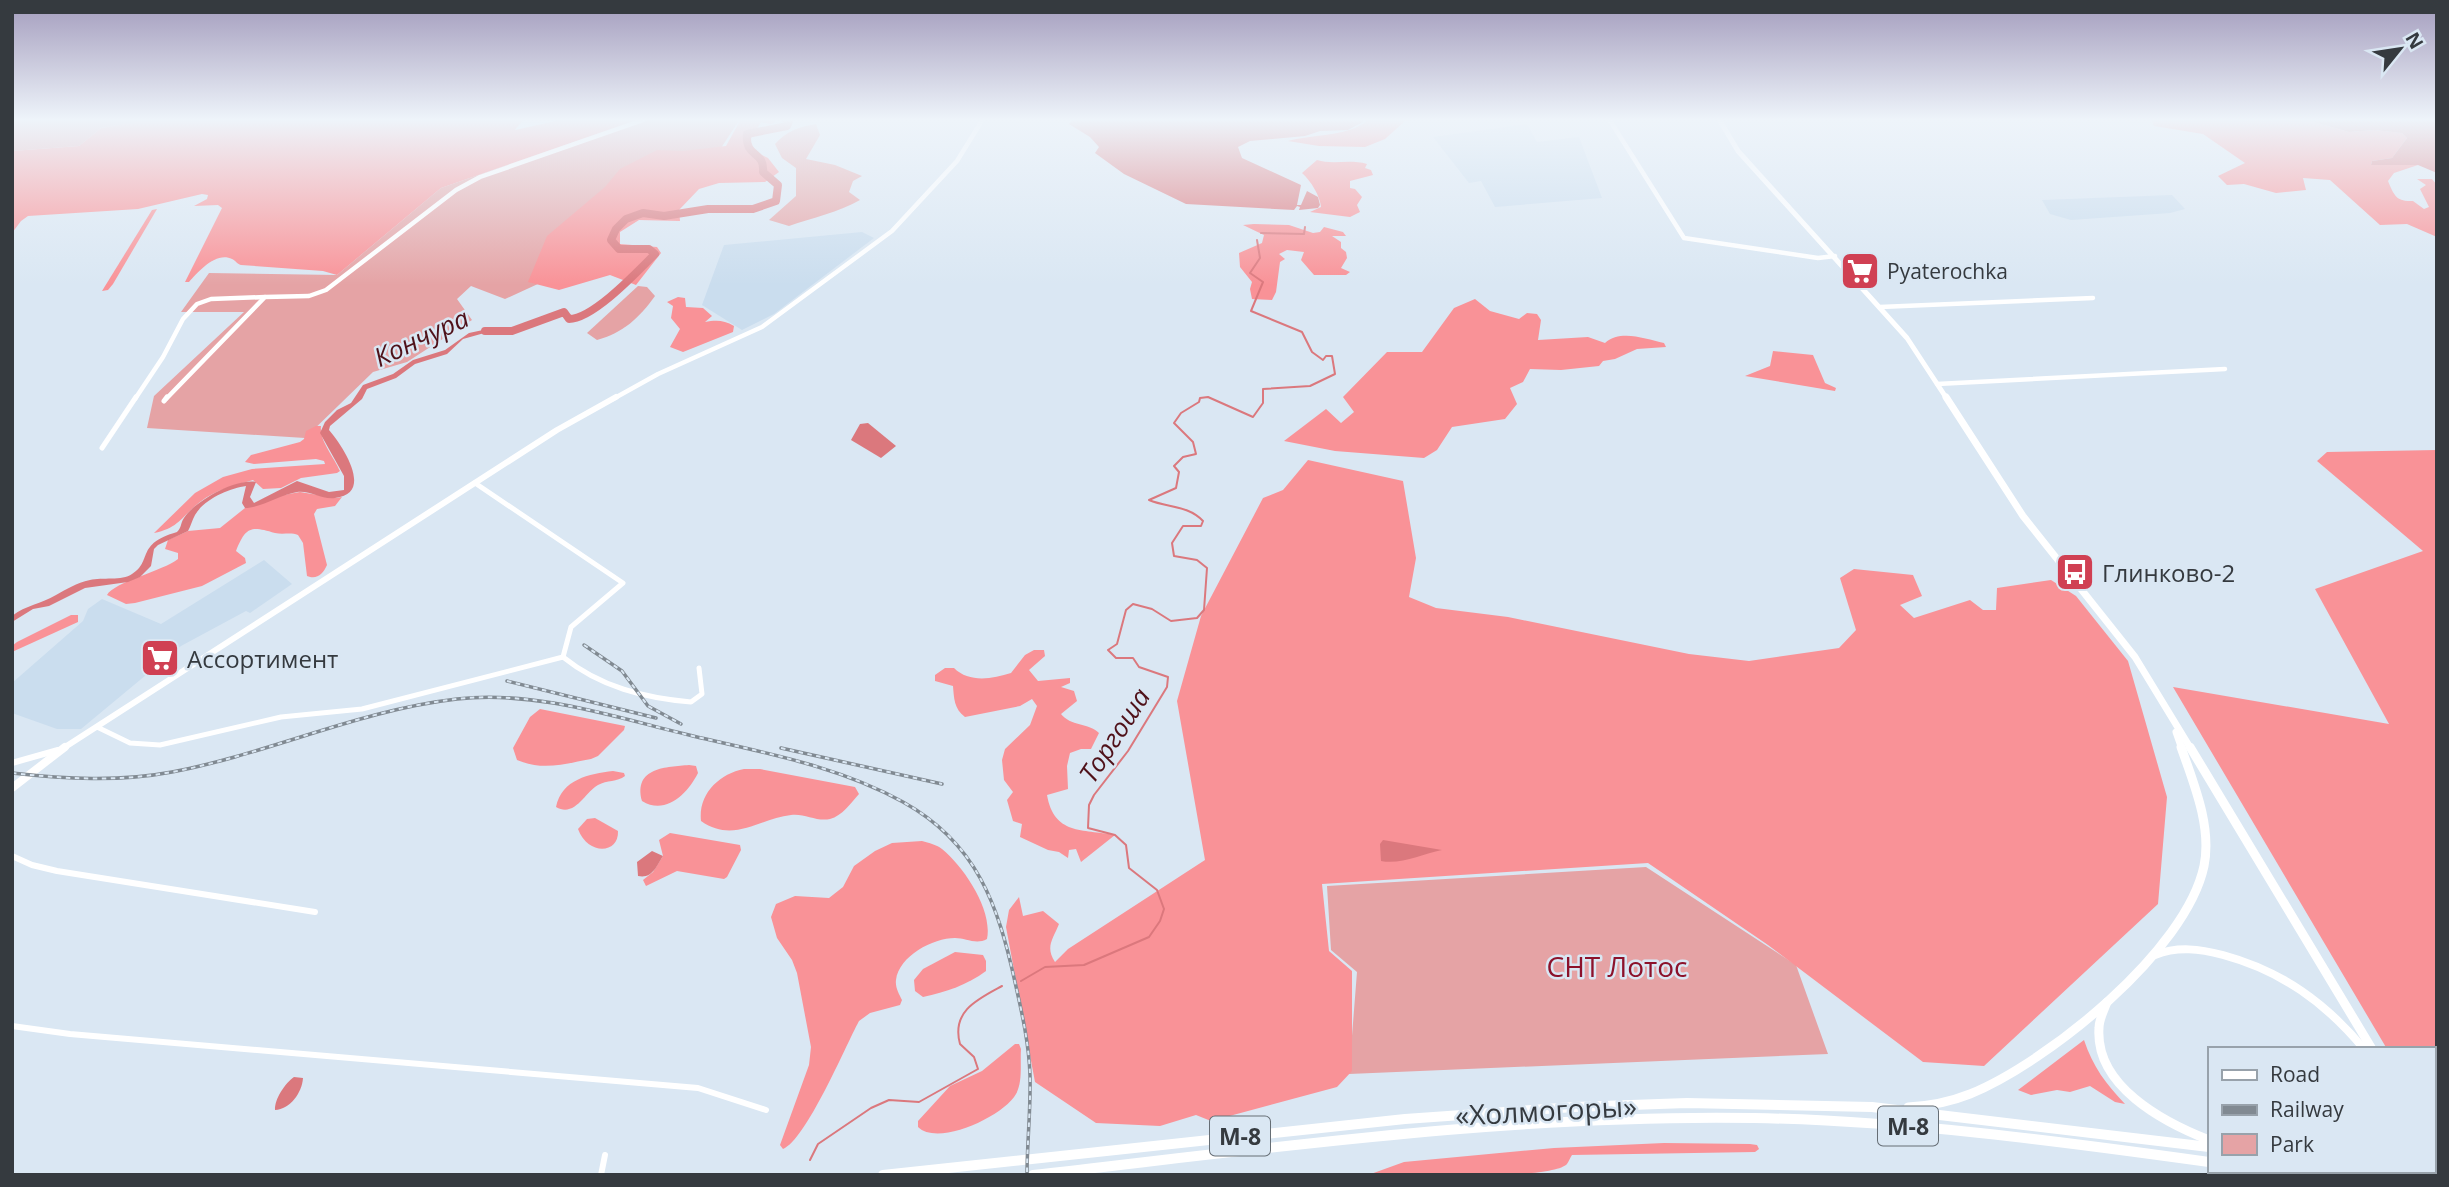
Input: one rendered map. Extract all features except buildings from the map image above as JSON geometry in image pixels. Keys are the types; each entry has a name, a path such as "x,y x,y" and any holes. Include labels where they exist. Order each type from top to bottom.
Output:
{"highway":[{"name":"«Холмогоры»","path":"883,1175 1262,1133 1491,1112 1687,1103 1872,1107 2208,1147"},
{"name":"«Холмогоры»","path":"1033,1175 1408,1134 1690,1118 1877,1123 2104,1147 2208,1163"}],"main road":[{"path":"1760,174 1907,338 2028,523 2125,644 2371,1047"},
{"path":"1872,1107 1934,1105 1992,1084 2046,1049 2109,998 2155,955 2190,904 2204,865 2205,849 2198,802 2172,718"},
{"path":"2109,998 2103,1010 2098,1034 2103,1056 2114,1077 2130,1094 2164,1119 2208,1140"}],"street":[{"path":"102,448 163,357 183,319 197,304 211,299 309,296 326,289 456,190 487,174"},
{"path":"12,788 61,750 566,425 647,380 762,327 887,235 944,174"},
{"path":"1644,174 1684,238 1818,258 1835,256"},
{"path":"164,401 265,297"},
{"path":"1880,307 2093,298"},
{"path":"1937,384 2225,369"},
{"path":"475,483 623,583 571,627 563,657"},
{"path":"563,657 580,670 608,684 691,702 702,694 699,668"},
{"path":"97,727 130,743 160,745 281,718 362,709 563,657"},
{"path":"12,763 61,750"},
{"path":"12,856 32,865 57,871 314,912"},
{"path":"2155,955 2172,949 2196,949 2264,967 2315,999 2345,1026 2362,1047"},
{"path":"12,1026 70,1034 698,1088 766,1110"},
{"path":"601,1175 605,1155"}],"shaded area":[{"path":"12,174 480,174 441,188 337,275 323,271 241,265 226,257 214,260 189,282 185,282 222,208 218,205 194,206 207,199 208,195 202,194 138,209 28,216 12,233"},
{"path":"616,174 776,174 765,182 719,183 699,189 679,210 680,221 639,220 620,232 620,244 657,247 661,253 636,285 610,275 559,290 528,282 547,236 605,187"},
{"path":"1125,174 1278,174 1301,185 1297,205 1301,205 1307,191 1318,197 1320,205 1318,208 1299,210 1300,207 1297,206 1294,210 1186,204"},
{"path":"1303,174 1373,175 1350,181 1350,188 1355,189 1362,197 1357,205 1360,212 1350,217 1310,212 1321,207 1309,180"},
{"path":"1462,174 1593,174 1602,198 1495,207 1481,181 1469,183"},
{"path":"2393,174 2388,181 2396,197 2413,201 2424,209 2429,207 2420,189 2426,185 2417,179 2432,179 2437,185 2437,237 2407,224 2380,225 2330,180 2303,178 2306,190 2276,193 2244,184 2227,185 2218,176"},
{"path":"2172,195 2185,209 2170,213 2071,220 2050,214 2042,200"},
{"path":"157,209 113,284 108,290 102,291 152,210"},
{"path":"1243,225 1289,225 1313,233 1320,232 1324,227 1343,232 1346,236 1332,236 1341,242 1341,248 1346,252 1347,258 1341,268 1350,272 1346,275 1314,275 1301,260 1304,252 1287,250 1279,254 1285,259 1280,262 1276,292 1272,300 1252,299 1252,282 1240,267 1239,253 1262,243 1264,235"},
{"path":"862,232 874,238 774,314 742,330 702,305 724,245"},
{"path":"678,297 685,298 686,307 703,308 712,316 705,322 727,323 734,326 733,332 683,352 670,347 680,329 671,318 673,306 667,302"},
{"path":"1475,299 1490,311 1519,319 1527,313 1537,314 1541,320 1538,340 1588,337 1605,343 1626,336 1664,343 1666,347 1637,349 1615,359 1603,361 1599,366 1561,370 1530,369 1523,382 1510,388 1517,404 1505,419 1452,427 1437,450 1424,458 1335,451 1284,441 1326,409 1341,423 1354,412 1343,397 1387,352 1422,352 1454,308"},
{"path":"497,327 495,330 463,339 447,354 415,364 396,378 367,389 362,399 330,426 329,430 352,468 353,488 347,495 325,498 297,492 245,508 242,503 246,486 225,492 199,509 188,531 154,549 151,566 140,577 128,582 85,588 49,606 33,609 12,622 12,616 17,612 76,584 132,574 142,564 155,542 177,532 189,511 227,487 256,482 250,497 254,503 297,481 329,492 344,490 344,476 320,433 325,422 337,410 351,403 363,385 393,374 413,360 445,350 469,333"},
{"path":"1773,351 1813,355 1825,383 1836,388 1835,391 1745,376 1770,366"},
{"path":"868,423 896,446 881,458 851,440 860,424"},
{"path":"321,426 325,443 340,471 337,473 301,478 281,488 263,489 253,480 232,486 206,498 175,525 154,533 195,493 223,477 252,469 325,464 324,461 316,459 254,464 245,462 251,455 300,442 306,431"},
{"path":"2437,450 2437,1133 2435,1047 2386,1047 2173,687 2389,724 2315,589 2423,551 2317,461 2327,452"},
{"path":"1308,460 1403,481 1416,558 1409,597 1436,608 1508,617 1689,654 1749,661 1839,648 1856,630 1840,578 1854,569 1913,575 1922,596 1900,605 1914,618 1970,600 1983,610 1996,610 1997,588 2051,580 2076,596 2128,661 2167,797 2158,904 1984,1066 1923,1062 1768,945 1648,863 1322,884 1329,951 1352,971 1352,1071 1337,1087 1211,1121 1196,1115 1160,1126 1096,1123 1035,1082 1006,927 1009,910 1019,897 1023,916 1043,911 1059,924 1050,947 1055,962 1068,949 1205,860 1177,701 1201,616 1263,498 1283,490"},
{"path":"300,492 342,497 335,506 317,509 314,514 327,565 319,575 307,576 303,543 298,535 255,529 246,532 236,551 245,558 246,563 202,586 126,604 107,595 111,590 178,559 178,553 165,549 168,540 188,531 220,528 245,508 278,496"},
{"name":"Ассортимент","path":"264,560 292,584 250,613 246,611 181,646 81,729 57,729 12,713 12,683 83,621 88,609 102,599 161,624"},
{"path":"71,615 78,615 78,622 12,652 12,646 17,642"},
{"path":"1034,650 1044,650 1045,656 1029,670 1038,681 1070,678 1070,683 1061,687 1074,691 1077,701 1061,714 1069,721 1090,727 1099,733 1091,749 1070,753 1067,766 1068,789 1047,795 1051,808 1063,824 1071,828 1115,835 1081,862 1076,849 1069,850 1068,858 1020,837 1022,824 1013,821 1007,800 1013,792 1004,780 1002,760 1005,749 1030,725 1037,706 1032,699 1020,706 965,717 957,707 953,686 935,681 935,675 945,668 954,668 974,678 1011,673 1025,655"},
{"path":"540,709 625,726 598,756 591,759 554,766 517,760 513,748 530,717"},
{"path":"696,766 698,773 682,795 659,806 642,801 642,781 647,775 662,768"},
{"path":"744,769 760,769 855,787 859,794 842,812 830,819 791,815 736,830 713,827 701,821 703,802 712,787 726,775"},
{"path":"613,771 624,773 625,776 593,788 574,807 563,810 556,807 559,798 570,784 586,776"},
{"path":"595,818 618,831 617,839 608,848 595,848 583,838 578,829 587,819"},
{"path":"670,833 740,845 741,850 724,879 677,871 646,886 643,880 653,872 663,856 659,840"},
{"path":"1383,840 1442,850 1404,860 1381,861 1380,844"},
{"path":"922,841 942,849 975,890 986,915 987,939 971,941 959,938 937,941 918,950 903,963 896,980 902,1000 900,1005 870,1013 859,1021 803,1129 783,1149 780,1145 809,1065 811,1047 797,973 792,960 777,938 771,917 776,904 795,896 829,898 843,887 854,866 875,851 892,843"},
{"path":"652,851 663,856 650,874 638,876 637,862"},
{"path":"955,952 983,955 986,971 964,984 940,993 923,997 915,991 914,980 923,969"},
{"path":"2084,1040 2101,1075 2125,1104 2115,1102 2090,1086 2070,1092 2057,1090 2031,1095 2018,1090"},
{"path":"1015,1044 1019,1044 1021,1049 1020,1078 1016,1094 1009,1103 985,1119 955,1131 927,1132 918,1127 918,1121 950,1086 982,1071"},
{"path":"294,1077 303,1078 298,1094 286,1107 275,1110 281,1092"},
{"path":"1664,1143 1750,1144 1757,1145 1759,1149 1755,1152 1572,1155 1567,1164 1555,1169 1505,1175 1368,1175 1404,1162 1554,1148"}],"green space":[{"path":"480,174 686,174 540,283 505,299 471,286 457,299 472,320 407,362 373,372 305,438 147,428 154,396 244,312 181,312 209,273 337,275 441,188"},
{"path":"796,174 862,176 853,181 849,192 860,200 852,204 789,226 769,220 796,196"},
{"path":"638,286 647,287 655,296 636,318 623,329 597,340 587,333"},
{"name":"СНТ Лотос","path":"1646,867 1796,965 1828,1054 1349,1074 1357,972 1331,950 1327,886"}],"waterway":[{"name":"Кончура","path":"485,331 512,331 564,312 569,319 590,311 655,254 649,249 619,249 611,240 616,229 626,219 643,213 664,216 708,209 753,209 776,201 778,185 766,174"},
{"name":"Торгоша","path":"1261,233 1304,234 1305,227"},
{"name":"Торгоша","path":"1021,981 1045,967 1084,965 1149,937 1160,921 1164,909 1157,890 1129,868 1126,845 1115,835 1088,828 1089,805 1094,795 1128,751 1167,687 1168,677 1139,667 1133,658 1116,658 1108,650 1117,644 1126,610 1133,604 1152,609 1171,621 1197,618 1204,610 1207,568 1197,560 1174,556 1172,543 1183,526 1201,526 1203,521 1184,509 1149,500 1176,488 1179,472 1174,466 1183,457 1196,454 1193,442 1174,423 1181,413 1199,402 1200,398 1208,397 1253,417 1263,403 1263,389 1310,386 1335,374 1332,356 1326,356 1323,360 1312,352 1302,332 1251,311 1263,282 1250,273 1260,258 1257,240"},
{"name":"Торгоша","path":"810,1160 818,1144 871,1108 889,1100 919,1102 978,1069 974,1057 960,1044 959,1023 969,1007 1002,986"}],"railway":[{"path":"584,645 622,671 648,706 681,724"},
{"path":"507,681 656,718"},
{"path":"12,773 92,778 172,772 243,755 385,713 457,699 487,697 517,698 576,707 774,755 853,779 903,802 928,818 966,857 992,902 1008,954 1028,1052 1030,1087 1027,1175"},
{"path":"781,748 942,784"}],"place":[{"name":"Pyaterochka","path":"1860,271"},
{"name":"Глинково-2","path":"2075,572"},
{"name":"Ассортимент","path":"160,658"}]}
